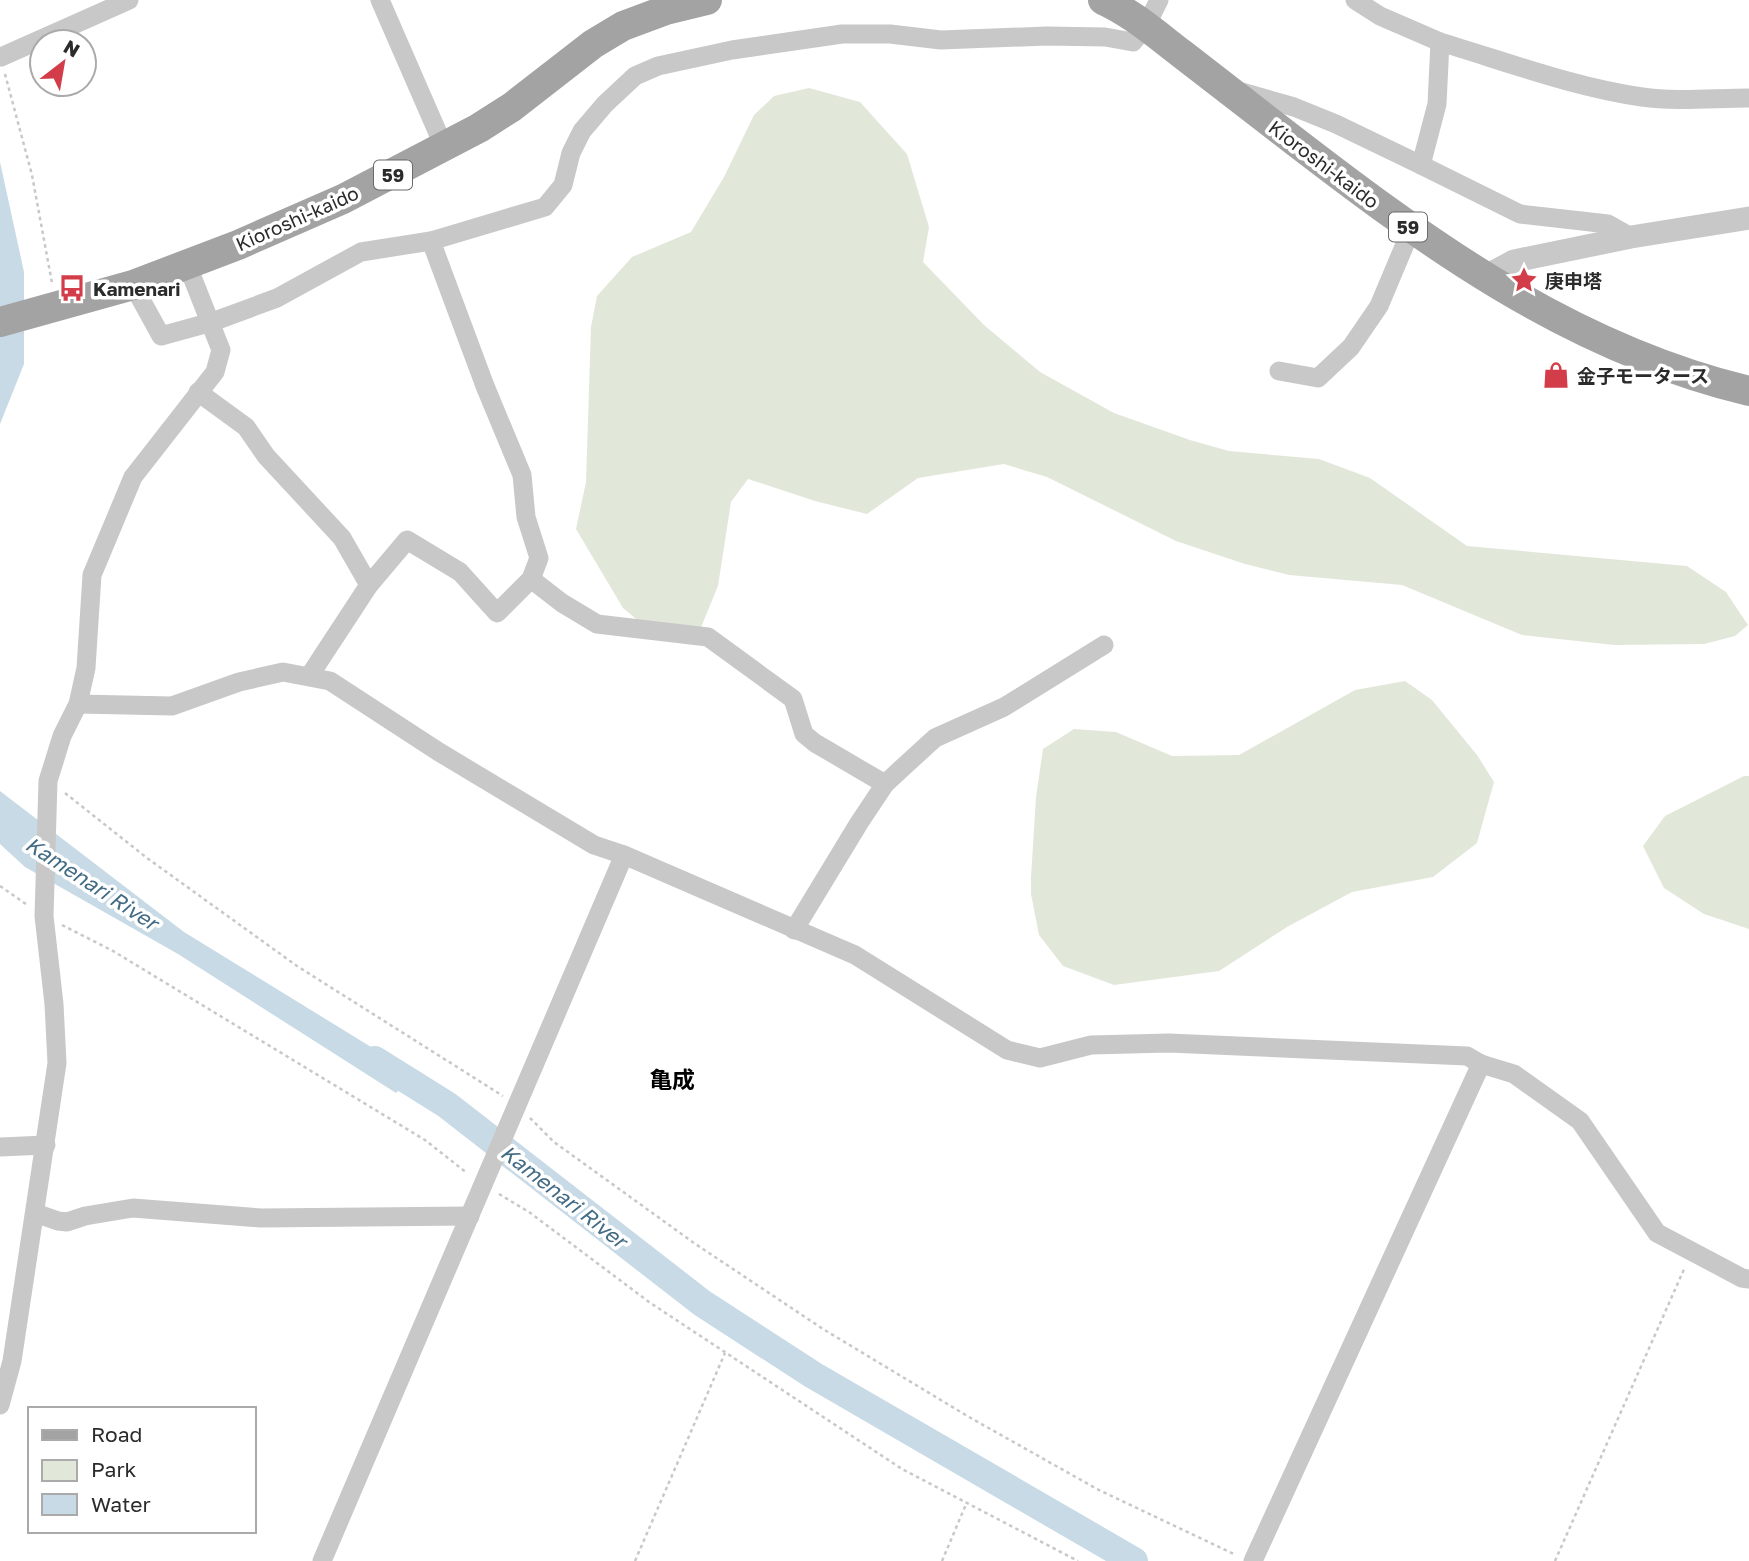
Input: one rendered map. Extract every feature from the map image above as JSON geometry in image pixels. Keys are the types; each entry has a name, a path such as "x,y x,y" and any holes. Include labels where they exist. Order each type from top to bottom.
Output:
{"main road":[{"name":"Kioroshi-kaido","path":"56,307 133,285 238,245 343,199 444,148 512,107 593,44 623,26 665,5 707,0"},
{"name":"Kioroshi-kaido","path":"1103,0 1146,26 1411,230 1486,276 1576,329 1620,349 1749,391"},
{"name":"59","path":"0,322 56,307"}],"street":[{"path":"1,58 129,0"},
{"path":"380,0 444,148"},
{"path":"133,285 161,335 212,322 277,298 361,252 431,241 545,207 563,185 571,153 582,131 605,104 635,76 657,66 732,50 842,34 890,34 942,40 1105,37 1133,43 1146,26 1159,0"},
{"path":"1355,0 1380,16 1440,42 1613,92 1646,97 1749,98"},
{"path":"1421,165 1437,104 1440,42"},
{"path":"1223,86 1294,107 1336,124 1520,214 1608,224 1631,237"},
{"path":"1486,276 1514,261 1631,237 1749,218"},
{"path":"1279,371 1318,378 1350,347 1379,306 1411,230"},
{"path":"310,675 369,585 407,541 460,572 497,613 531,579 539,558 526,516 522,475 485,386 431,241"},
{"path":"0,1405 12,1361 57,1063 54,1004 44,915 47,789 62,736 78,704 86,668 92,575 133,477 215,372 221,350 187,264"},
{"path":"198,392 246,428 266,456 342,537 369,585"},
{"path":"531,579 562,603 597,624 708,638 793,699 804,734 809,739 885,784"},
{"path":"794,930 885,784 935,738 1004,707 1104,645"},
{"path":"78,704 172,705 239,682 283,672 310,675 330,681 439,752 594,845 624,855 855,955 1007,1050 1040,1058 1091,1045 1169,1043 1467,1056 1481,1064 1514,1074 1580,1121 1657,1233 1742,1278 1749,1279"},
{"path":"322,1561 624,855"},
{"path":"1245,1558 1481,1064"},
{"path":"0,1147 46,1145"},
{"path":"35,1213 67,1222 85,1216 133,1208 261,1218 470,1216"}],"path":[{"path":"1,58 32,175 56,307"},
{"path":"47,789 297,966 517,1105 554,1142 694,1243 823,1329 1097,1489 1245,1558"},
{"path":"0,887 44,915 113,951 425,1140 483,1185 529,1212 649,1302 902,1469 1077,1561"},
{"path":"1555,1561 1692,1252"},
{"path":"635,1561 725,1353"},
{"path":"942,1561 967,1503"}],"green space":[{"path":"809,88 860,102 907,154 929,227 923,262 984,325 1040,372 1114,413 1190,440 1229,451 1319,459 1370,478 1467,546 1687,566 1726,592 1748,625 1735,636 1704,644 1614,645 1522,635 1402,585 1289,575 1245,564 1176,541 1047,477 1004,464 918,478 867,514 815,501 748,479 731,502 718,586 697,637 648,629 623,608 576,529 586,482 591,327 597,296 632,257 691,232 724,177 754,115 774,96"},
{"path":"1405,681 1432,700 1477,755 1494,782 1477,843 1433,877 1352,892 1287,927 1219,971 1114,985 1063,966 1039,935 1031,894 1031,877 1036,797 1043,749 1074,729 1116,732 1172,756 1239,755 1355,690"},
{"path":"1744,776 1749,776 1749,929 1704,914 1664,888 1643,846 1665,816"}],"water":[{"path":"0,162 24,272 24,364 0,424"},
{"path":"0,791 184,932 415,1074 396,1093 178,954 25,867 0,844"}],"waterway":[{"name":"Kamenari River","path":"375,1060 447,1105 702,1303 813,1375 1134,1561"}],"place":[{"name":"庚申塔","path":"1524,280"},
{"name":"Kamenari","path":"72,288"},
{"name":"金子モータース","path":"1556,375"}],"district":[{"name":"亀成","path":"672,1079"}]}
